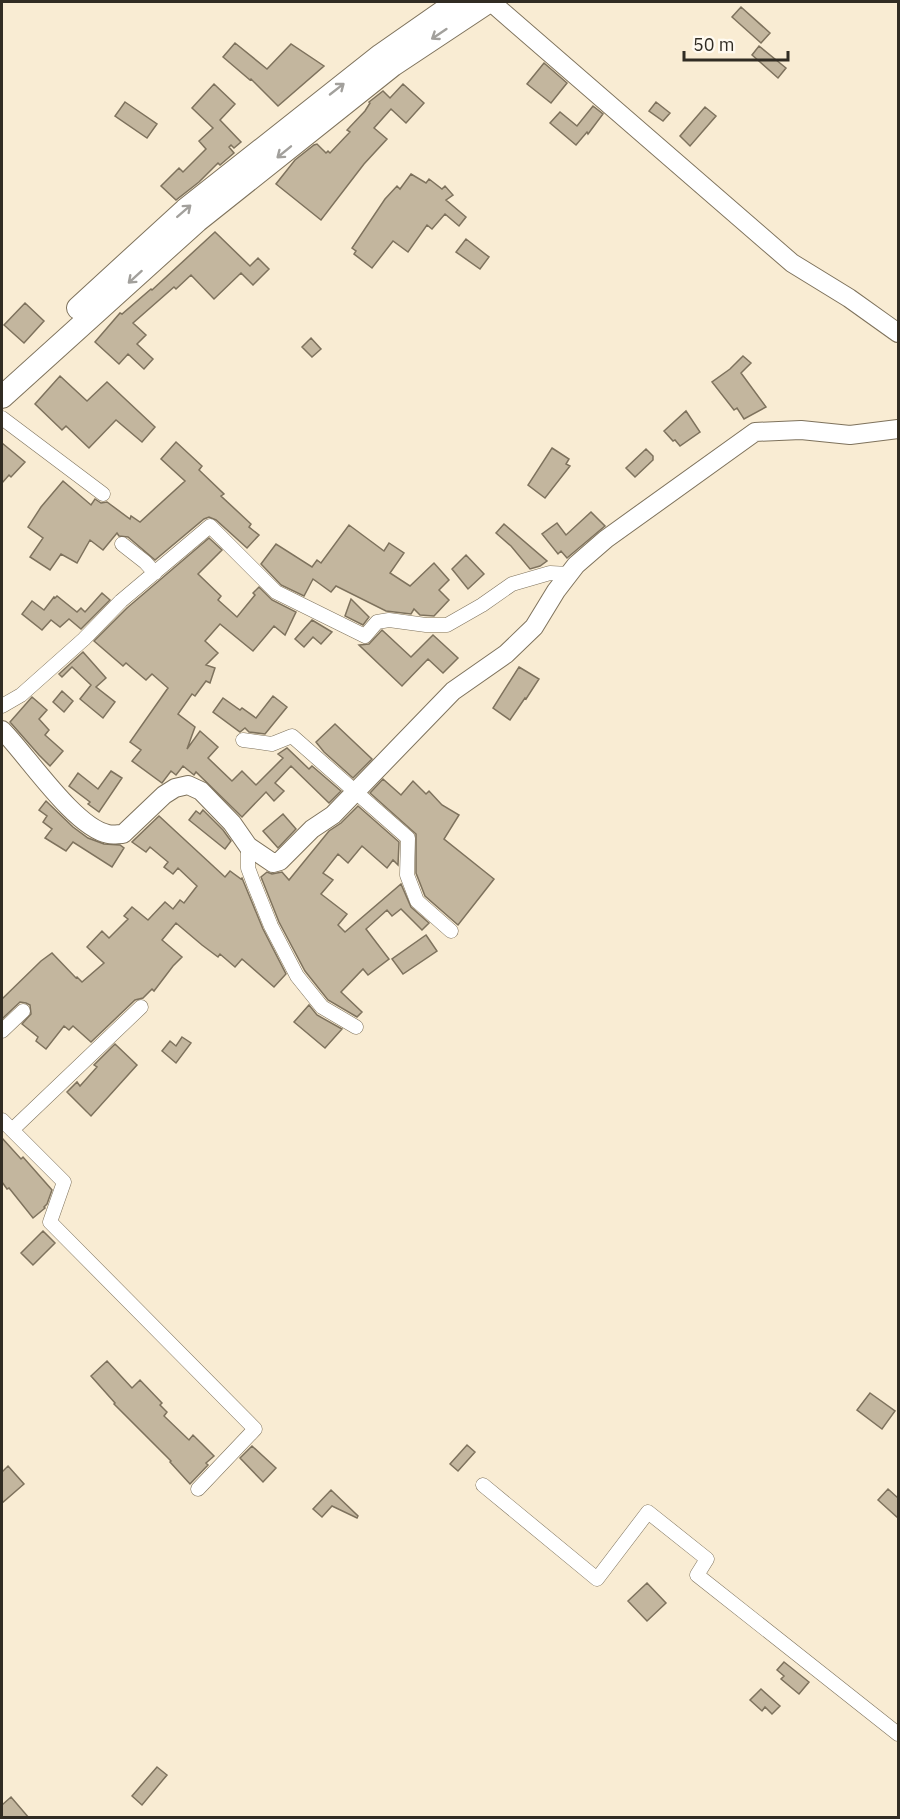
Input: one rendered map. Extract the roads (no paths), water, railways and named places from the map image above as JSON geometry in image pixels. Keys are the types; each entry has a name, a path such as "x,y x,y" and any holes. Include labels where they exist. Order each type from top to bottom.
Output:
{"main road":[{"path":"2,377 185,210 381,54 457,2"},
{"path":"2,397 197,221 393,65 489,2"}],"street":[{"path":"489,2 792,263 849,298 898,333"},
{"path":"2,418 103,495"},
{"path":"2,730 46,783 84,821 107,834 123,834 164,795 175,788 188,785 201,791 232,823 248,846 273,863 280,861 312,829 333,815 453,691 506,654 534,627 556,591 576,565 606,539 755,432 801,430 850,435 898,429"},
{"path":"2,706 21,694 84,639 121,601 210,526 276,592 365,636 377,622 388,620 447,625 512,584 550,573 569,574"},
{"path":"122,544 155,573"},
{"path":"243,740 272,744 292,736 408,838 407,875 417,901 451,931"},
{"path":"248,846 248,868 254,884 271,926 297,976 322,1008 356,1027"},
{"path":"12,1130 141,1007"},
{"path":"2,1031 23,1011"},
{"path":"2,1120 64,1182 50,1222 255,1429 198,1489"},
{"path":"483,1485 597,1579 648,1512 707,1559 697,1575 898,1734"}]}
